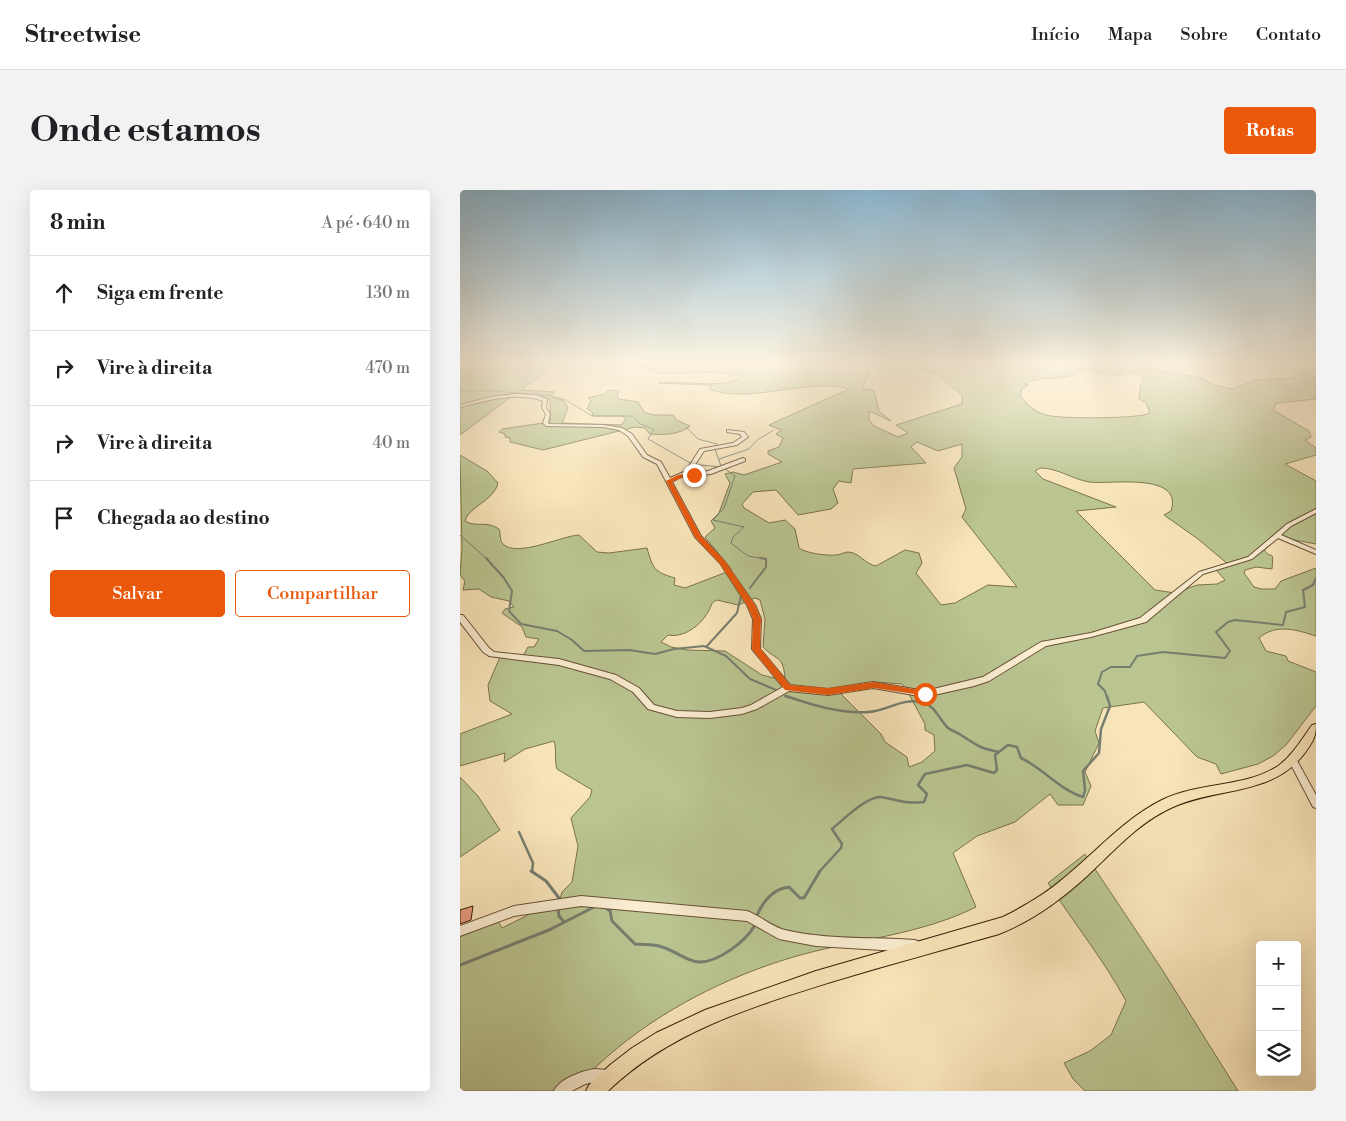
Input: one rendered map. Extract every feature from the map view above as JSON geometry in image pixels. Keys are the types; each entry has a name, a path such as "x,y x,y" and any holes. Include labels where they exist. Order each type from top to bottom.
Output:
{"main road":[{"path":"595,1091 609,1076 663,1036 693,1021 817,978 999,927 1023,916 1070,882 1133,824 1168,803 1253,782 1282,768 1292,759 1316,728"}],"street":[{"path":"545,404 544,410 548,414 546,424 608,426 625,431 633,438 645,456 659,463 698,537 722,562 751,605 757,619 756,649 788,688"},
{"path":"669,481 692,468 702,450 735,444 745,437 742,434 729,431"},
{"path":"680,476 710,473 743,460"},
{"path":"460,617 486,650 492,654 559,662 613,677 630,685 651,707 659,711 696,715 742,711 754,707 788,688 828,692 874,685 925,694 974,684 986,679 1044,644 1091,636 1143,620 1201,573 1246,561 1289,525 1316,511"},
{"path":"1277,535 1316,552"},
{"path":"1292,759 1316,804"},
{"path":"460,931 514,910 581,901 747,916 759,920 784,936 832,943 893,944 924,947"},
{"path":"561,1091 581,1078 590,1075 609,1076"}],"green space":[{"path":"460,404 501,404 460,435"},
{"path":"550,404 566,404 568,408 562,423 621,425 626,419 622,416 593,416 592,412 587,409 589,404 639,404 644,412 653,415 673,415 676,420 690,426 671,434 650,434 645,428 635,427 543,450 510,442 510,438 505,437 505,434 499,432 502,429 550,422"},
{"path":"816,404 877,404 879,411 891,421 869,411 869,420 874,426 898,437 908,433 896,425 962,404 1027,404 1034,410 1046,415 1082,418 1143,415 1150,413 1146,404 1276,404 1273,410 1309,431 1311,437 1305,440 1316,448 1316,455 1285,464 1316,481 1316,544 1278,537 1264,549 1273,558 1272,569 1256,567 1245,570 1244,573 1254,587 1275,589 1281,581 1316,568 1316,636 1294,630 1279,629 1266,633 1259,638 1266,651 1286,656 1288,661 1316,672 1316,706 1286,745 1273,756 1258,764 1221,774 1216,764 1197,757 1144,702 1103,708 1095,731 1099,743 1085,772 1091,786 1083,805 1058,805 1050,794 1015,822 977,836 953,853 976,907 934,924 913,930 779,961 708,990 641,1030 614,1050 570,1091 460,1091 460,934 498,921 502,928 526,916 537,907 559,902 562,892 572,882 578,846 571,818 590,797 592,790 557,769 554,741 525,749 504,762 505,753 460,766 460,734 512,714 490,701 488,685 500,657 522,658 528,647 534,647 539,639 526,637 522,627 502,613 505,609 514,607 509,601 491,597 479,589 463,590 465,581 460,575 462,548 460,455 487,471 498,483 492,495 471,512 465,521 473,524 490,525 499,529 503,544 510,548 528,548 579,535 597,552 609,553 647,548 655,569 675,578 674,585 685,588 732,570 705,537 715,528 711,521 719,513 730,483 725,474 733,472 744,475 782,462 768,454 768,451 779,447 783,438 776,434 781,430 769,425","holes":["917,442 938,451 962,444 962,457 954,468 966,509 962,517 1017,587 988,585 955,603 941,605 916,573 922,563 919,553 905,550 876,566 852,553 846,552 838,555 816,554 799,548 795,529 785,520 769,523 744,508 742,504 753,492 776,490 798,515 831,509 838,503 833,489 839,481 851,483 853,469 926,463 911,447","1040,468 1047,468 1089,482 1142,483 1156,485 1166,490 1172,498 1171,511 1164,515 1198,539 1229,565 1216,570 1225,580 1217,584 1197,585 1175,593 1155,590 1076,511 1116,507 1043,479 1035,471","755,598 760,600 765,619 763,647 781,661 785,678 782,680 762,675 725,651 687,650 671,647 661,642 668,635 680,635 691,630 705,617 712,604 717,600 738,605","875,682 902,684 925,724 925,730 934,735 935,751 922,762 909,767 907,757 885,742 881,734 838,691"]},
{"path":"460,777 478,796 500,830 460,857"},
{"path":"1085,854 1163,971 1238,1091 1085,1091 1073,1079 1064,1063 1090,1051 1111,1035 1126,1001 1108,971 1048,883"}],"building":[{"path":"473,906 471,920 460,924 460,910"}],"waterway":[{"path":"573,404 592,416 633,416 640,424 654,429 648,439 692,464 719,467"},
{"path":"686,427 698,439 717,444 715,449 721,466 735,476 724,508 713,520 744,527 733,537 731,543 748,556 766,559 766,567 750,588"},
{"path":"719,459 749,449 757,440 774,430"},
{"path":"460,535 486,559"},
{"path":"486,559 504,578 512,591 509,611 521,624 557,631 572,640 584,651 629,650 655,654 674,649 704,646 726,656 750,679 776,690"},
{"path":"1107,698 1105,691 1098,684 1102,672 1111,667 1130,667 1137,656 1163,652 1225,658 1230,651 1216,632 1228,622 1235,620 1283,625 1286,612 1305,607 1303,590 1313,585 1316,578"},
{"path":"707,646 737,613 741,596"},
{"path":"785,696 790,698"},
{"path":"786,696 806,703 848,712 869,712 901,703 921,702 930,706 950,729 979,746 999,752"},
{"path":"999,752 1008,745 1017,747 1021,758 1067,790 1083,797 1085,790 1083,771 1099,753 1101,729 1110,706 1107,696"},
{"path":"819,872 841,848 842,844 832,829 862,804 881,797 906,802 924,802 927,794 918,785 925,774 967,765 994,773 997,770 995,755 999,752"},
{"path":"519,832 533,863 532,872"},
{"path":"756,918 768,898 783,888 789,887 800,898 804,898 820,871"},
{"path":"532,872 546,881 559,898"},
{"path":"460,965 549,930 594,907"},
{"path":"606,908 610,911 612,921 635,944 659,946 689,960 698,962 714,959 731,950 745,938 755,925"},
{"path":"558,909 559,916 564,922"}],"route":[{"path":"694,475 680,476 669,481 698,537 722,562 751,605 758,625 756,649 788,688 828,692 874,685 925,694"}]}
